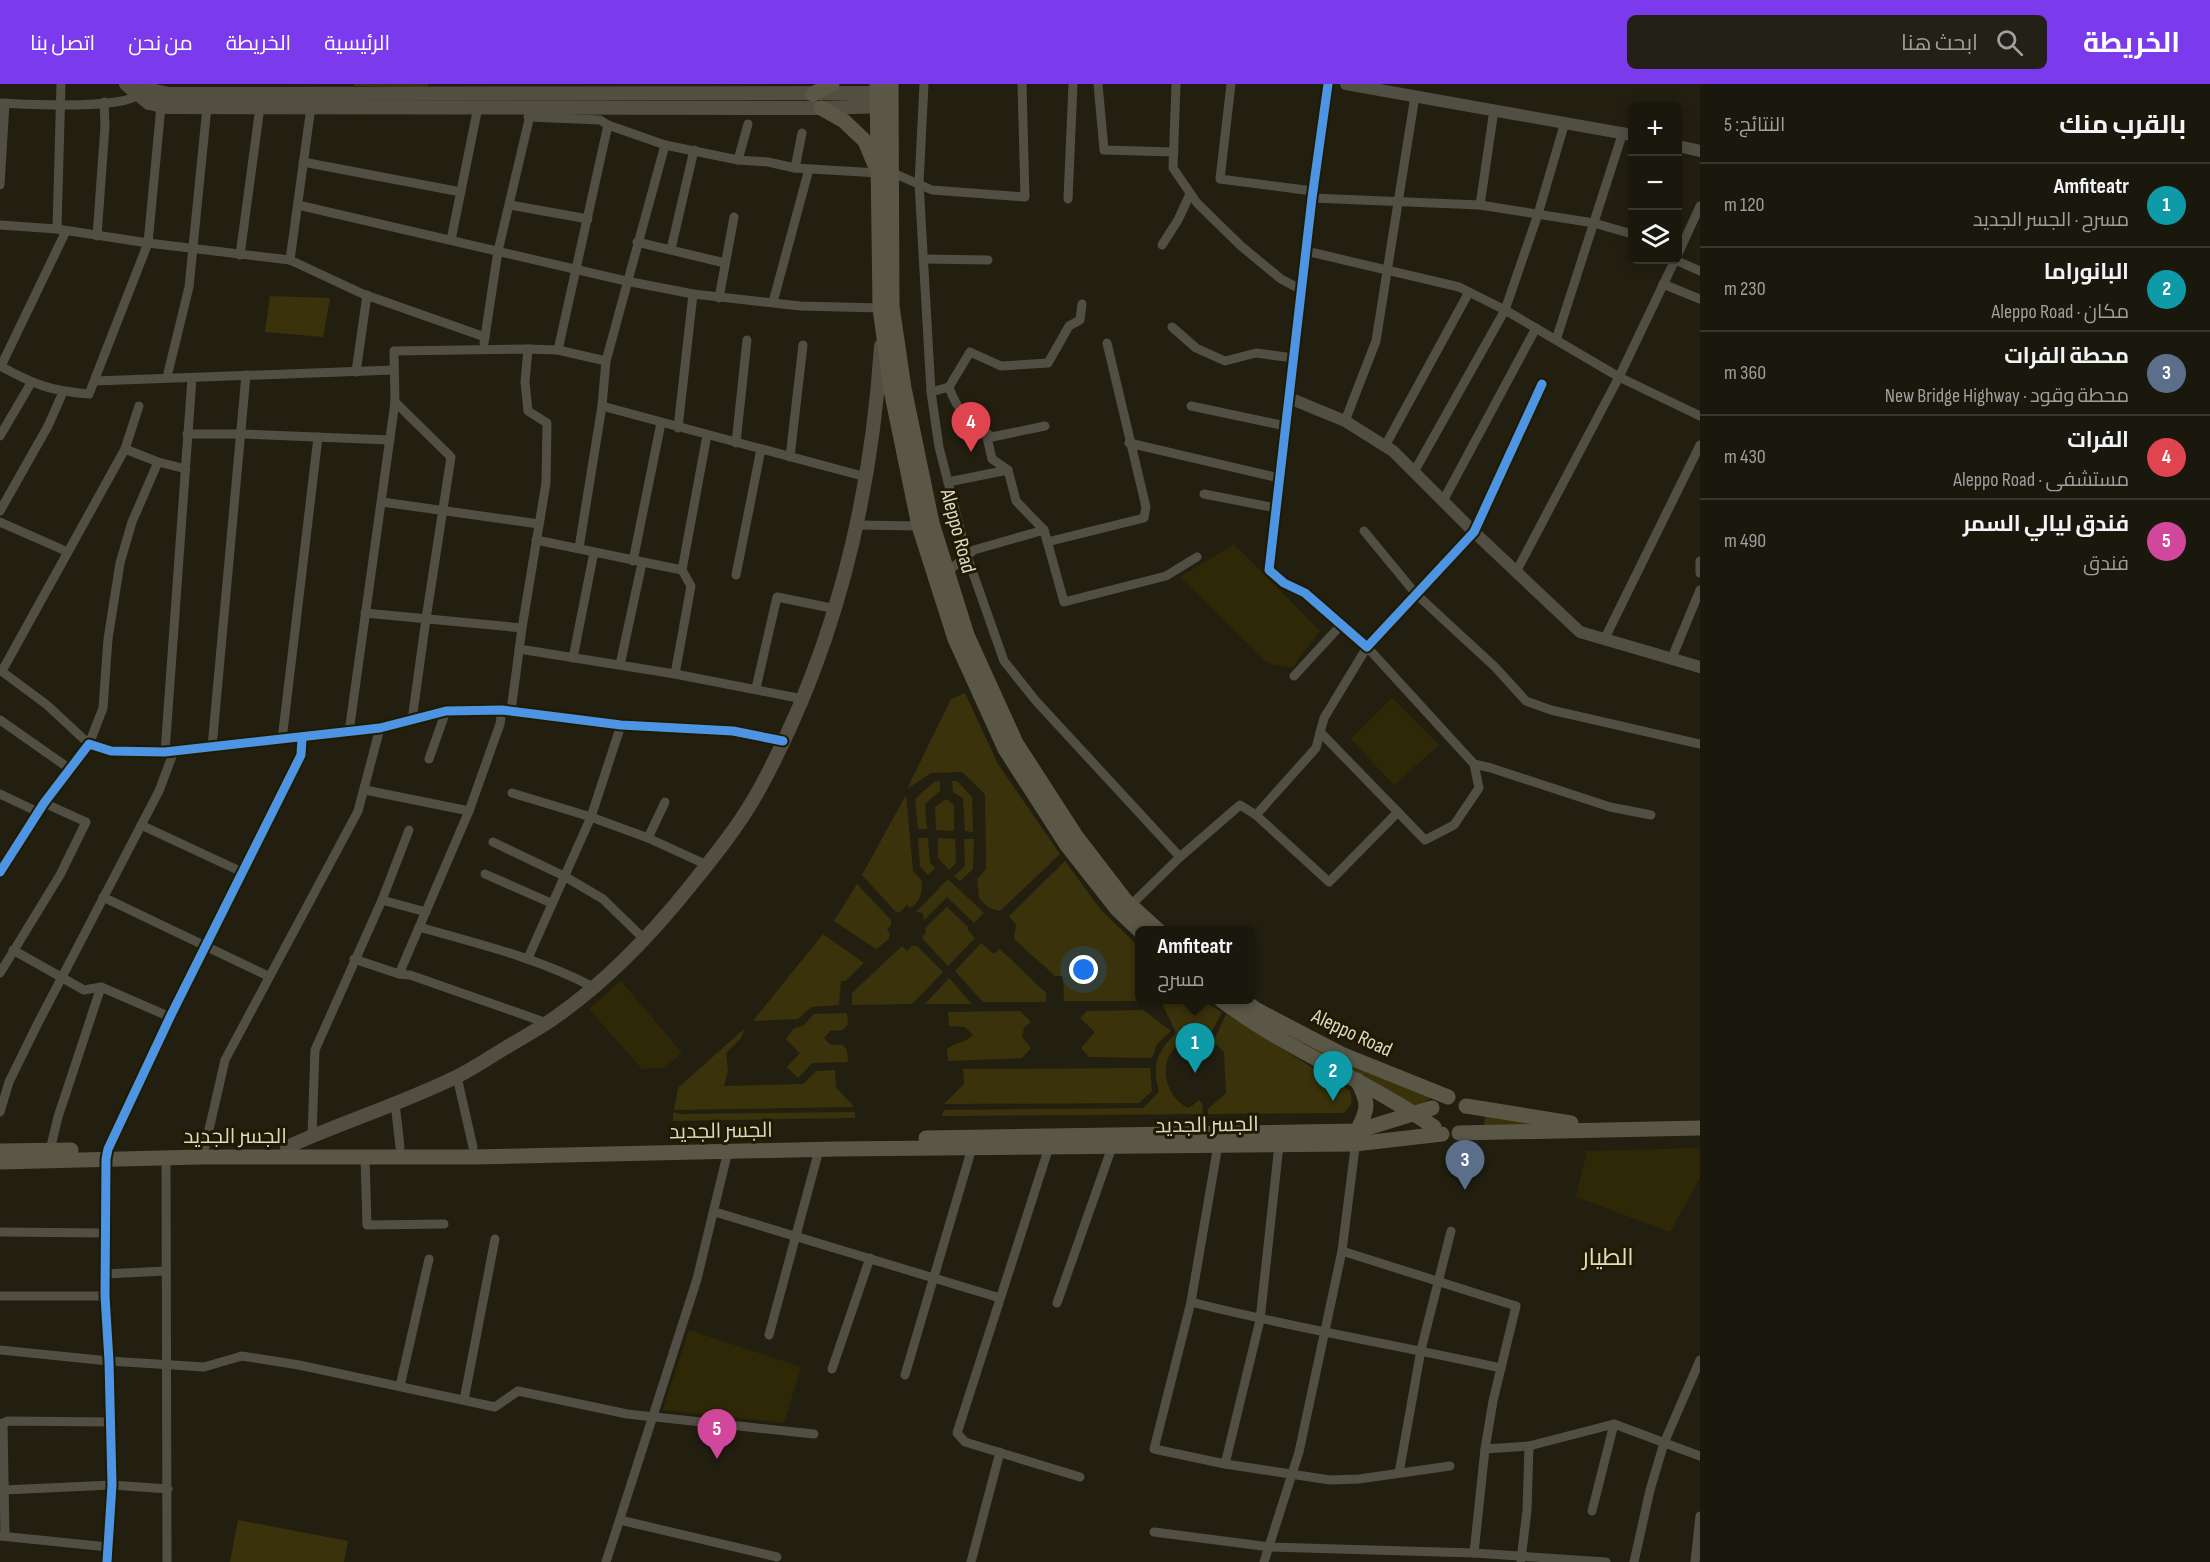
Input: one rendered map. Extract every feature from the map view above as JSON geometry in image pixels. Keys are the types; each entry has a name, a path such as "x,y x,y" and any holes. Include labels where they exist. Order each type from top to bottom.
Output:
{"main road":[{"path":"126,84 155,91 168,102 207,107 260,107 314,95 439,89 505,95 526,102 821,108 885,95"},
{"path":"813,94 832,84"},
{"path":"168,102 230,89 478,107 505,95"},
{"path":"526,102 654,89 885,95"},
{"name":"Aleppo Road","path":"885,95 885,172 880,308 891,390 920,526 955,639 1005,749 1066,844 1116,909 1135,926"},
{"path":"821,108 844,121 865,141 885,172"},
{"name":"Aleppo Road","path":"885,172 892,306 904,388 932,523 967,635 1016,742 1076,836 1131,905 1154,926"},
{"path":"286,1147 457,1077 547,1023 620,965 667,915 725,843 759,790 803,699 836,609 857,525 866,477 878,394 882,329"},
{"name":"Aleppo Road","path":"1227,1004 1250,1022 1358,1080 1438,1131"},
{"name":"Aleppo Road","path":"1249,1004 1341,1054 1448,1097"},
{"path":"1356,1138 1367,1108 1366,1098 1358,1080"},
{"path":"1606,1128 1466,1106 1458,1099 1448,1097 1439,1101 1432,1108 1431,1118 1438,1131 1454,1135 1606,1128 1700,1128"},
{"path":"1459,1133 1467,1124 1466,1106"},
{"name":"الجسر الجديد","path":"0,1162 205,1148 1356,1138 1432,1108"},
{"name":"الجسر الجديد","path":"0,1151 50,1150 166,1158 473,1157 728,1151 1279,1145 1438,1131"}],"street":[{"path":"61,84 61,230 0,366 31,383 63,392 89,394 112,330 148,243 168,102"},
{"path":"924,84 919,183 932,392 939,447 967,556 1004,661 1036,701 1180,857"},
{"path":"484,348 498,251 510,205 526,102 600,120 664,145 738,160 768,162 795,168 885,172 919,183 932,190 1025,197 1022,84"},
{"path":"1068,199 1072,84"},
{"path":"1098,84 1104,150 1174,152"},
{"path":"1176,84 1173,168 1197,203 1241,246 1281,279 1302,290"},
{"path":"1231,84 1220,179 1313,194 1480,205 1594,223 1628,233"},
{"path":"1320,732 1425,840 1454,825 1479,788 1474,764 1367,648 1305,593 1284,583 1269,570 1328,84"},
{"path":"1346,84 1628,134 1594,223 1556,340"},
{"path":"0,185 2,103 60,106 120,101 144,88"},
{"path":"290,260 314,95"},
{"path":"1345,421 1376,341 1415,96"},
{"path":"97,236 105,126 104,102"},
{"path":"167,377 189,287 207,107"},
{"path":"240,255 260,107"},
{"path":"451,240 478,107"},
{"path":"1480,205 1494,110"},
{"path":"1414,472 1505,310 1538,214 1565,122"},
{"path":"738,160 748,124"},
{"path":"558,350 608,125"},
{"path":"795,168 802,133"},
{"path":"579,548 602,406 606,361 664,145"},
{"path":"1682,147 1700,151"},
{"path":"671,249 694,150"},
{"path":"303,162 460,192"},
{"path":"773,302 808,169"},
{"path":"1162,245 1178,220 1190,194"},
{"path":"510,205 588,219"},
{"path":"298,206 626,282 693,294 800,306 880,308"},
{"path":"1682,241 1699,209"},
{"path":"719,298 734,217"},
{"path":"0,225 61,230 192,249 290,260 367,295 485,337"},
{"path":"637,242 725,263"},
{"path":"1306,251 1459,287 1505,310 1619,377 1700,416"},
{"path":"924,259 988,260"},
{"path":"1682,263 1700,271"},
{"path":"1516,572 1619,377 1673,264"},
{"path":"1664,284 1700,299"},
{"path":"1385,446 1469,292"},
{"path":"678,428 693,294"},
{"path":"356,372 367,295"},
{"path":"932,392 949,387 970,352 1001,366 1048,363 1069,326 1080,320 1082,304"},
{"path":"1172,327 1196,348 1225,361 1256,353 1294,358"},
{"path":"1443,501 1536,328"},
{"path":"736,443 747,340"},
{"path":"1047,542 1144,518 1146,507 1107,343"},
{"path":"790,457 802,345"},
{"path":"349,732 395,402 394,351 484,348 558,350 606,361"},
{"path":"399,974 469,810 507,710 546,483 547,423 528,411 525,382 528,349"},
{"path":"95,381 393,370"},
{"path":"212,747 246,375"},
{"path":"0,1112 5,1082 63,978 159,791 169,751 192,378"},
{"path":"0,436 31,383"},
{"path":"1256,815 1316,748 1324,718 1367,648 1474,532 1542,384"},
{"path":"949,387 954,404 971,423 992,437 1045,426"},
{"path":"0,511 48,426 63,392"},
{"path":"1289,398 1345,421 1385,446 1580,632 1700,667"},
{"path":"395,402 451,457 412,720"},
{"path":"139,406 125,449 1,670 47,705 89,744 111,751 169,751 380,728 446,711 507,710 621,725 733,731 783,741"},
{"path":"602,406 866,477"},
{"path":"1191,406 1286,426"},
{"path":"620,665 661,423"},
{"path":"986,433 992,459 1008,470 1016,501 1044,530 1064,602 1166,576 1197,557"},
{"path":"187,434 390,440"},
{"path":"675,674 691,586 682,570 707,435"},
{"path":"282,740 318,437"},
{"path":"1130,443 1280,478"},
{"path":"1604,640 1700,445"},
{"path":"125,449 158,462 186,469"},
{"path":"736,575 761,449"},
{"path":"0,872 4,859 89,744 104,708 108,639 120,562 132,522 158,462"},
{"path":"948,482 1008,470"},
{"path":"1204,494 1276,508"},
{"path":"382,502 539,524"},
{"path":"0,522 68,552"},
{"path":"857,525 920,526"},
{"path":"947,572 974,550 1044,530"},
{"path":"1364,531 1416,594 1495,667 1526,701 1551,710 1700,744"},
{"path":"537,540 682,570"},
{"path":"573,658 594,552"},
{"path":"1700,561 1700,573"},
{"path":"1671,660 1700,590"},
{"path":"756,688 777,597 836,609"},
{"path":"365,613 522,628"},
{"path":"1294,676 1341,625"},
{"path":"519,649 756,688 803,699"},
{"path":"429,759 446,711"},
{"path":"0,720 70,769"},
{"path":"528,958 591,817 621,725"},
{"path":"205,1148 225,1060 358,811 380,728"},
{"path":"107,1562 112,1485 105,1296 107,1154 170,1017 301,754 302,738"},
{"path":"1474,764 1610,807 1651,815"},
{"path":"365,790 469,810"},
{"path":"513,793 648,837 707,865"},
{"path":"0,794 87,822 60,875 0,973"},
{"path":"648,837 665,802"},
{"path":"1131,905 1180,857 1240,804 1256,815 1329,882 1398,812"},
{"path":"141,825 242,872"},
{"path":"312,1136 315,1050 382,900 409,830"},
{"path":"493,842 564,876 603,899 644,939"},
{"path":"485,874 551,903"},
{"path":"103,897 268,976"},
{"path":"382,900 426,912"},
{"path":"419,927 528,958 561,970 593,987"},
{"path":"13,950 84,990 101,987 170,1017"},
{"path":"354,959 399,974 410,975 547,1023"},
{"path":"50,1150 58,1118 101,987"},
{"path":"457,1077 473,1147"},
{"path":"395,1103 400,1147"},
{"path":"1264,1562 1299,1452 1342,1251 1356,1138"},
{"path":"1218,1145 1191,1302 1154,1449 1225,1464 1330,1480 1359,1479 1450,1466"},
{"path":"1225,1464 1260,1320 1279,1145"},
{"path":"1049,1147 957,1433 965,1442 1080,1477"},
{"path":"1057,1303 1112,1147"},
{"path":"905,1376 972,1148"},
{"path":"769,1335 819,1150"},
{"path":"606,1562 697,1279 728,1151"},
{"path":"365,1157 367,1225 444,1224"},
{"path":"166,1158 165,1365 168,1490 166,1562"},
{"path":"714,1212 1000,1298"},
{"path":"0,1232 105,1233"},
{"path":"1399,1473 1421,1350 1451,1232"},
{"path":"464,1400 495,1239"},
{"path":"1342,1251 1516,1306 1493,1401 1485,1449 1474,1553"},
{"path":"832,1369 870,1258"},
{"path":"400,1386 429,1259"},
{"path":"105,1274 165,1271"},
{"path":"0,1296 105,1296"},
{"path":"1191,1302 1260,1320 1421,1350 1501,1368"},
{"path":"0,1350 109,1361 204,1366 242,1356 299,1365 495,1407 518,1391 627,1414 814,1434"},
{"path":"1634,1562 1650,1490 1664,1443 1700,1360"},
{"path":"108,1547 3,1535 2,1454 3,1423 8,1421 110,1422"},
{"path":"1485,1449 1529,1446 1614,1424 1700,1456"},
{"path":"1592,1511 1614,1424"},
{"path":"1521,1559 1527,1510 1529,1446"},
{"path":"970,1562 1000,1452"},
{"path":"4,1490 112,1485 168,1490"},
{"path":"1695,1562 1700,1516"},
{"path":"620,1520 777,1557"},
{"path":"1154,1532 1270,1547 1365,1550 1434,1557 1474,1553 1521,1559 1606,1562"},
{"path":"1364,1562 1365,1550"}],"shaded area":[{"path":"354,84 428,84 428,87 354,86"},
{"path":"270,296 330,298 323,337 265,332"},
{"path":"1234,544 1320,631 1292,668 1268,663 1180,577"},
{"path":"965,693 998,764 1060,854 1000,911 989,908 979,898 977,879 986,869 985,794 962,772 931,773 907,789 951,699"},
{"path":"1392,698 1439,745 1394,785 1351,739"},
{"path":"940,781 940,791 925,804 927,829 918,829 915,799 934,782"},
{"path":"952,781 957,781 972,797 973,832 965,831 963,798 953,792"},
{"path":"906,795 913,871 922,881 919,899 914,905 910,908 907,905 900,912 896,912 862,875"},
{"path":"946,799 954,805 954,831 936,830 935,807"},
{"path":"918,838 928,838 930,863 935,868 928,875 920,866"},
{"path":"938,838 955,839 956,863 949,870 938,858"},
{"path":"964,839 974,839 973,869 960,881 954,876 965,866"},
{"path":"1065,861 1101,910 1135,943 1135,1001 1064,1001 1063,976 1055,976 1014,939 1016,925 1009,916"},
{"path":"948,879 984,913 974,923 947,897 924,920 923,913 916,912"},
{"path":"857,884 891,920 891,925 887,929 890,934 889,939 876,949 834,921"},
{"path":"947,907 968,927 975,938 948,966 922,938 926,932 925,928"},
{"path":"823,934 864,963 845,981 841,981 839,1005 811,1007 798,1019 753,1021"},
{"path":"981,943 994,954 1000,949 1046,993 1046,1002 983,1002 955,971"},
{"path":"902,946 907,951 912,946 917,946 943,972 912,1004 852,1005 852,993"},
{"path":"949,978 972,1004 925,1004"},
{"path":"621,981 682,1053 664,1068 642,1069 589,1009"},
{"path":"1162,1004 1209,1004 1222,1012 1208,1039 1195,1047 1187,1041 1177,1046 1170,1054 1166,1064 1168,1085 1173,1094 1189,1108 1199,1100 1202,1103 1203,1114 942,1116 944,1110 1143,1108 1159,1092 1156,1074 1157,1060 1176,1033"},
{"path":"1243,1007 1433,1097 1412,1109 1269,1026"},
{"path":"1143,1010 1171,1031 1157,1044 1152,1058 1089,1057 1081,1048 1095,1032 1080,1018 1087,1011"},
{"path":"1020,1011 1031,1022 1024,1028 1022,1037 1031,1048 1022,1058 948,1061 947,1049 973,1035 965,1027 949,1026 948,1012"},
{"path":"847,1013 848,1024 843,1030 830,1031 824,1038 831,1045 843,1045 847,1050 848,1062 812,1063 798,1078 787,1067 800,1053 786,1039 794,1028 803,1026 814,1014"},
{"path":"1226,1014 1350,1091 1351,1104 1343,1113 1208,1114 1208,1109 1226,1093 1224,1052 1213,1042"},
{"path":"745,1028 741,1038 726,1053 728,1071 724,1086 803,1084 816,1071 835,1070 836,1087 854,1107 674,1110 678,1088"},
{"path":"1150,1068 1152,1091 1139,1103 944,1104 964,1084 963,1069"},
{"path":"673,1112 680,1114 855,1112 855,1118 673,1121"},
{"path":"1485,1113 1574,1126 1484,1128"},
{"path":"1700,1148 1700,1178 1670,1232 1576,1197 1587,1151"},
{"path":"689,1330 801,1367 784,1423 663,1410"},
{"path":"238,1520 348,1541 344,1562 230,1562"}],"cycle path":[{"path":"1328,84 1312,198 1269,570 1284,583 1305,593 1367,647 1474,532 1542,384"},
{"path":"0,872 44,803 89,744 111,751 165,752 380,728 446,711 502,710 621,725 733,731 783,741"},
{"path":"107,1562 112,1485 105,1296 108,1149 170,1017 301,755 302,738"}],"place":[{"name":"الفرات","path":"971,452"},
{"name":"Amfiteatr","path":"1195,1073"},
{"name":"البانوراما","path":"1333,1101"},
{"name":"محطة الفرات","path":"1465,1190"},
{"name":"فندق ليالي السمر","path":"717,1459"}],"district":[{"name":"الطيار","path":"1608,1257"}]}
